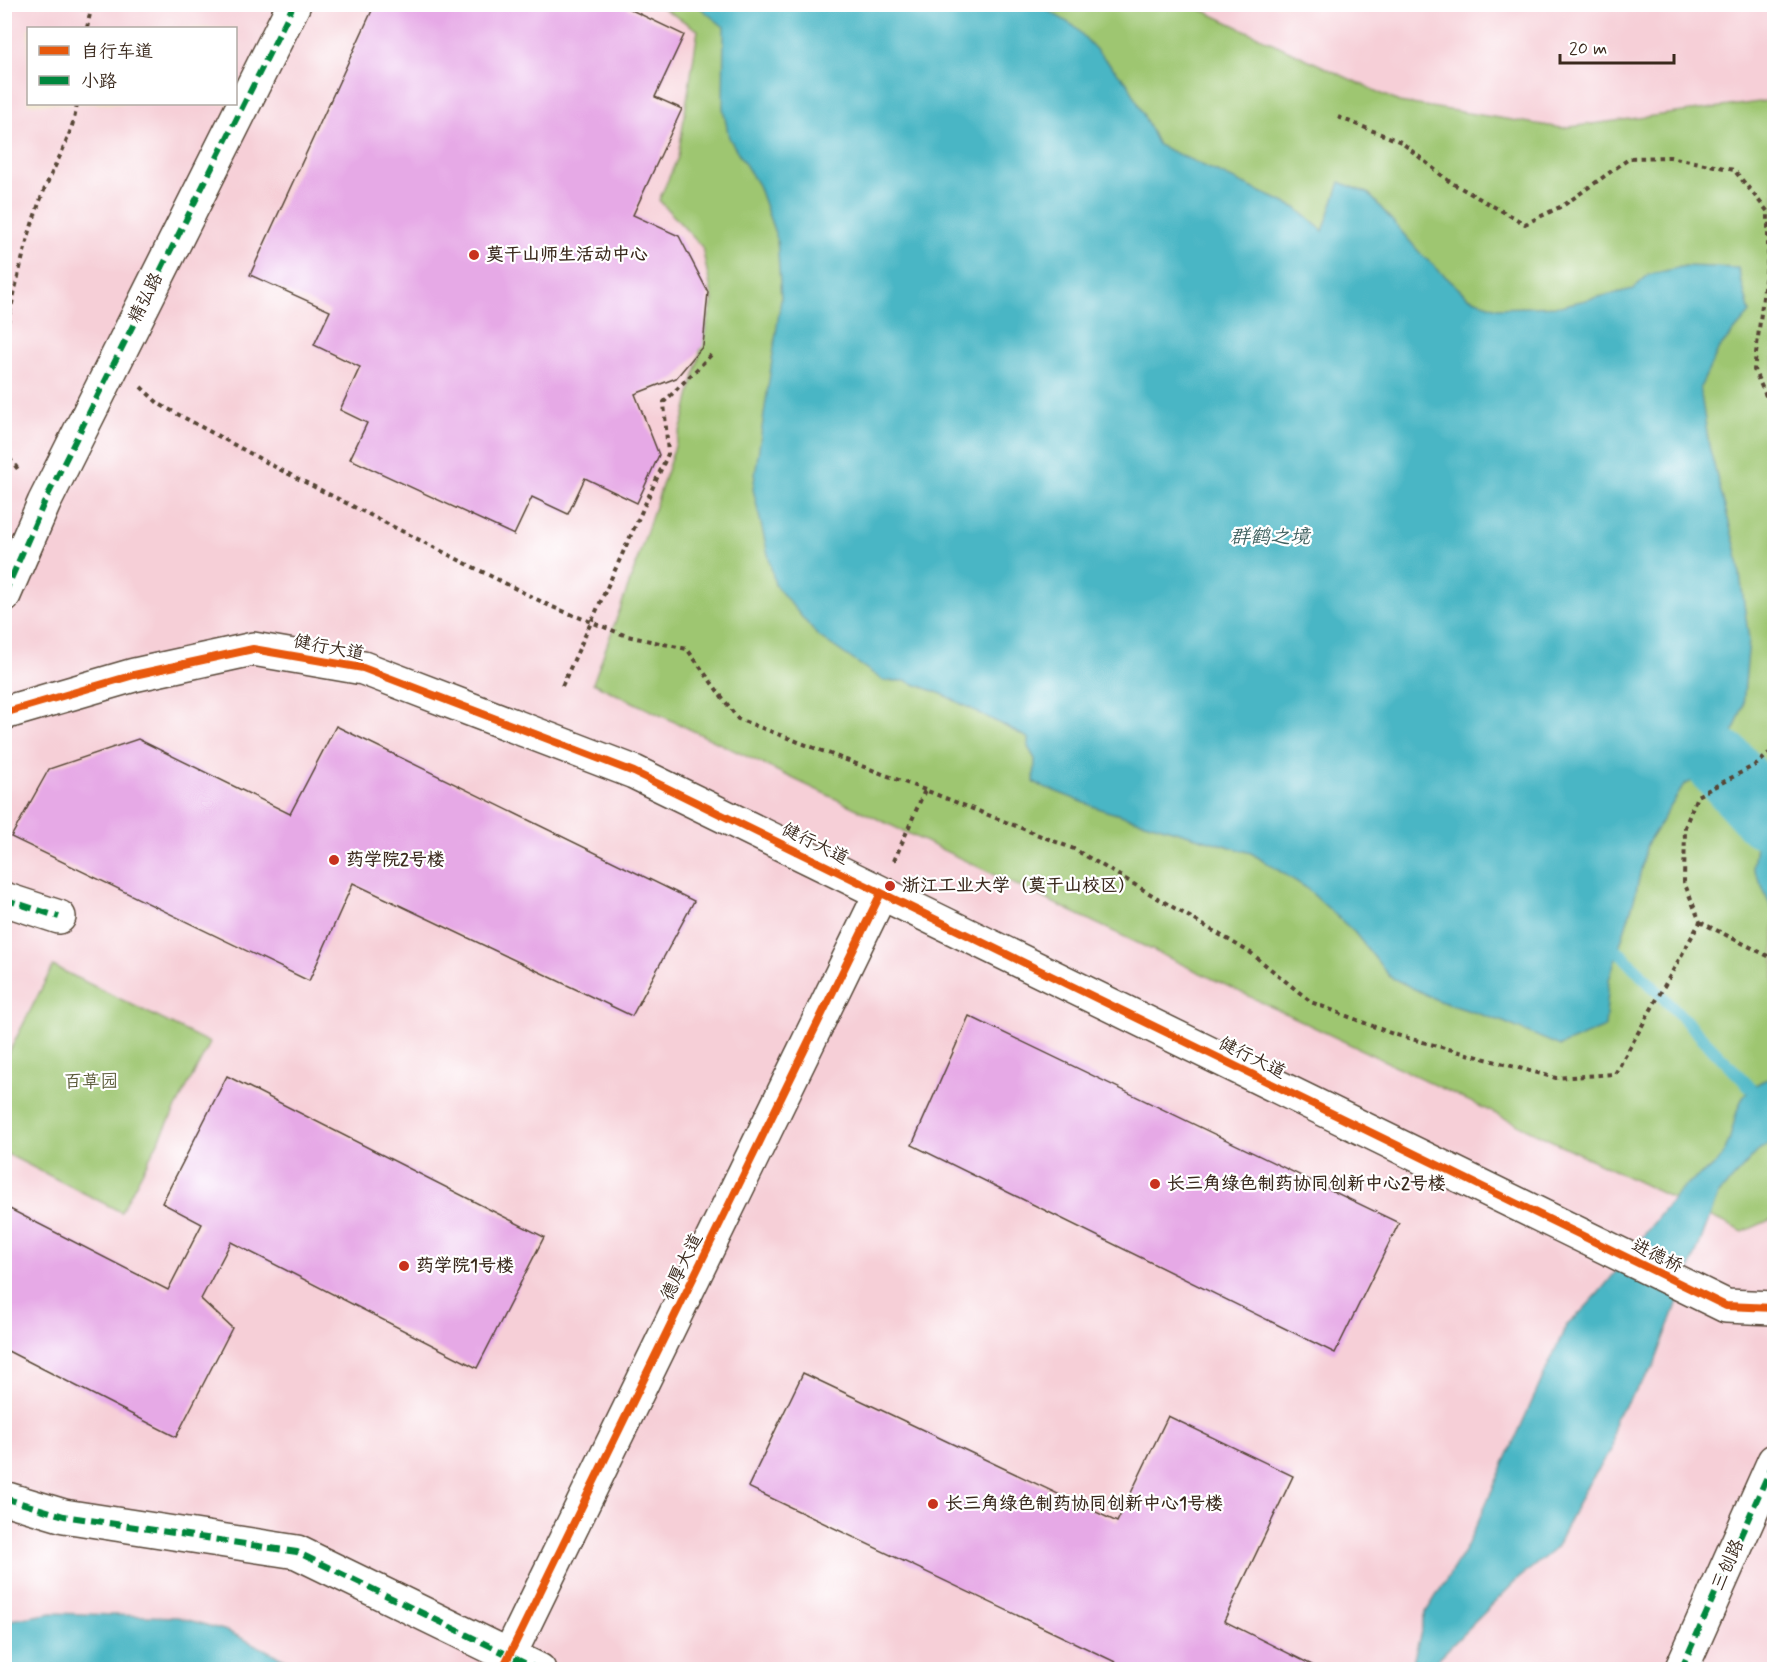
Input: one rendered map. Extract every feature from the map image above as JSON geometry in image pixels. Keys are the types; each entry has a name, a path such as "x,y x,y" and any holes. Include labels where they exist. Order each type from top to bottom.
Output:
{"street":[{"name":"精弘路","path":"4,595 44,503 294,4"},
{"name":"健行大道","path":"4,713 134,675 253,649 363,668 634,772 1575,1233"},
{"name":"德厚大道","path":"506,1662 881,892"},
{"path":"4,899 59,916"},
{"name":"进德桥","path":"1575,1233 1726,1306 1774,1308"},
{"name":"三创路","path":"1681,1670 1774,1461"},
{"path":"4,1498 64,1516 297,1552 506,1662 539,1670"}],"path":[{"path":"87,27 92,4"},
{"path":"4,340 21,260 43,193 73,129 77,105"},
{"path":"1338,117 1401,142 1450,182 1525,224 1564,205 1630,158 1670,157 1734,170 1768,212 1768,256 1754,370 1774,413"},
{"path":"1768,225 1774,224"},
{"path":"562,686 668,454 664,402 714,352"},
{"path":"114,363 159,404 169,410 539,601 627,636 687,649 738,719 1074,849 1251,952 1311,1002 1393,1034 1556,1078 1615,1074 1700,922"},
{"path":"1774,749 1757,764 1697,796 1685,827 1684,882 1700,922 1774,959"},
{"path":"881,892 926,790"}],"shaded area":[{"name":"浙江工业大学（莫干山校区）","path":"5,5 1774,5 1774,1669 5,1669"}],"green space":[{"name":"群鹤之境","path":"658,5 1191,5 1399,102 1562,128 1774,100 1774,1218 1743,1232 593,683 632,576 683,422 713,300 702,247 659,200 678,157 698,30"},
{"name":"百草园","path":"53,966 210,1043 121,1212 5,1153 5,1060"}],"water":[{"name":"群鹤之境","path":"697,5 1039,5 1074,26 1129,85 1158,145 1296,208 1323,231 1340,182 1369,194 1421,254 1468,297 1497,308 1560,306 1633,289 1648,275 1685,266 1738,268 1750,313 1718,350 1700,388 1709,446 1737,553 1749,640 1743,706 1720,767 1684,785 1647,844 1634,900 1609,980 1605,1027 1560,1046 1501,1021 1439,1001 1390,977 1354,932 1305,887 1251,853 1103,810 1034,783 1035,759 1028,747 1028,738 942,694 906,681 884,681 817,635 775,585 753,489 781,299 777,239 758,185 729,138 723,108 724,27"},
{"path":"1774,806 1774,913 1753,867 1759,822"},
{"path":"1774,1077 1774,1141 1760,1149 1718,1195 1653,1368 1615,1418 1612,1450 1585,1489 1556,1548 1518,1579 1439,1658 1435,1669 1411,1670 1426,1612 1466,1548 1566,1326 1598,1294 1684,1187 1717,1163 1727,1147 1742,1100 1748,1091 1759,1083"},
{"path":"52,1613 178,1617 227,1631 305,1669 5,1669 5,1621"}],"building":[{"name":"莫干山师生活动中心","path":"375,4 619,4 684,35 655,97 682,109 633,215 679,236 708,292 703,346 676,378 635,394 659,455 637,503 585,478 568,514 532,497 514,535 350,459 367,423 340,410 360,367 314,345 330,311 250,275"},
{"name":"药学院2号楼","path":"336,726 694,901 632,1016 353,883 309,981 11,837 49,769 138,739 290,814"},
{"name":"长三角绿色制药协同创新中心2号楼","path":"969,1016 1399,1223 1335,1353 912,1145"},
{"name":"药学院1号楼","path":"227,1076 544,1237 477,1368 231,1242 201,1299 232,1328 176,1437 4,1349 4,1206 168,1290 202,1224 162,1203"},
{"name":"长三角绿色制药协同创新中心1号楼","path":"803,1373 1117,1522 1168,1416 1293,1476 1224,1621 1322,1670 1132,1670 748,1487"}],"waterway":[{"path":"1721,764 1766,814"},
{"path":"1618,951 1751,1088"}],"marked path":[{"path":"4,595 44,503 294,4"},
{"path":"4,899 59,917"},
{"path":"1681,1670 1774,1461"},
{"path":"4,1498 64,1516 297,1552 539,1670"}],"cycle path":[{"path":"4,713 134,675 253,649 363,668 634,772 1726,1306 1774,1308"},
{"path":"502,1670 881,893"}],"place":[{"name":"莫干山师生活动中心","path":"474,255"},
{"name":"药学院2号楼","path":"334,860"},
{"name":"浙江工业大学（莫干山校区）","path":"890,886"},
{"name":"长三角绿色制药协同创新中心2号楼","path":"1155,1184"},
{"name":"药学院1号楼","path":"404,1266"},
{"name":"长三角绿色制药协同创新中心1号楼","path":"933,1504"}]}
